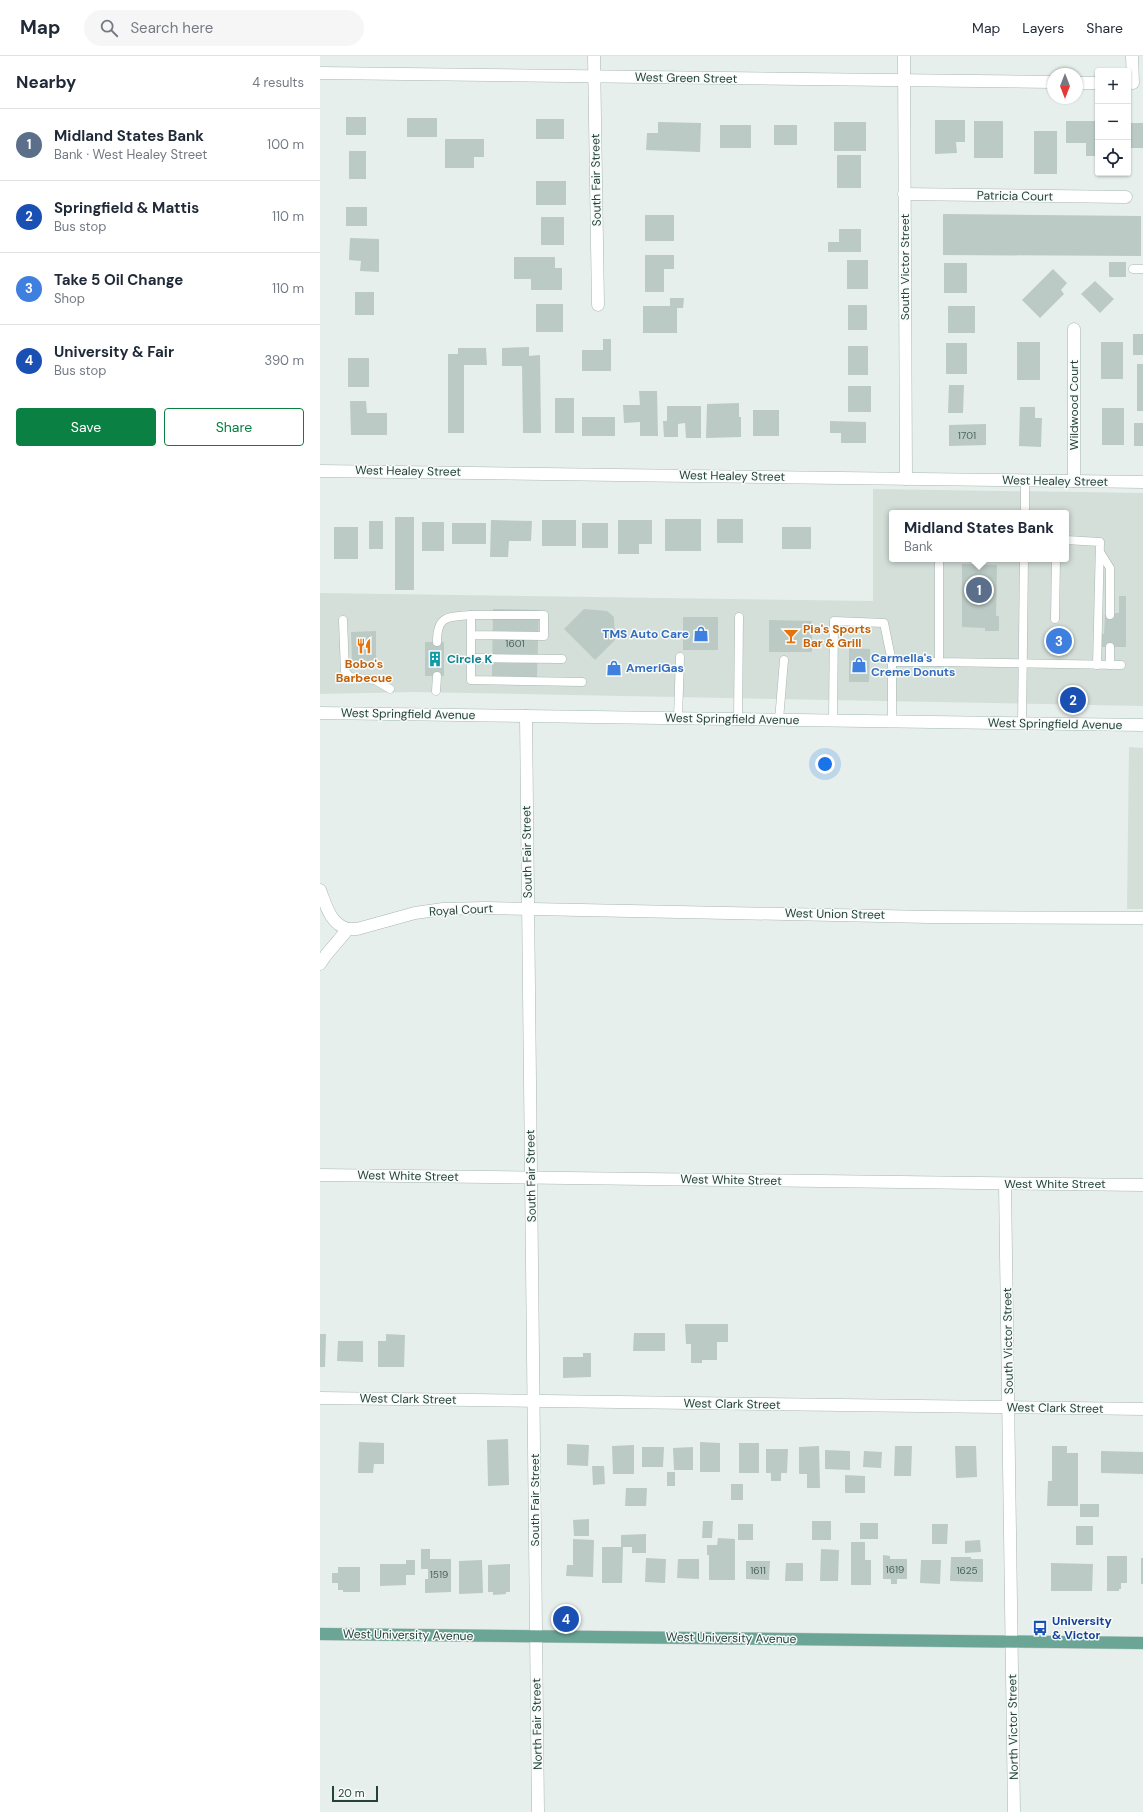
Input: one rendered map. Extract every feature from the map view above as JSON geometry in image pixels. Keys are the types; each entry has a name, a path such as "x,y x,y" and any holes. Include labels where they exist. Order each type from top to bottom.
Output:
{"main road":[{"name":"West University Avenue","path":"320,1634 1143,1643"}],"street":[{"name":"South Fair Street","path":"594,56 598,305"},
{"name":"South Victor Street","path":"904,56 906,479"},
{"path":"1132,56 1134,83"},
{"name":"West Green Street","path":"320,73 1047,82"},
{"path":"1083,83 1095,83"},
{"name":"Patricia Court","path":"904,194 1126,197"},
{"name":"Wildwood Court","path":"1074,329 1074,481"},
{"name":"West Healey Street","path":"320,471 1143,482"},
{"name":"West Springfield Avenue","path":"320,713 1143,725"},
{"name":"South Fair Street","path":"526,716 536,1636"},
{"path":"320,890 331,917 337,924 348,929 330,949 320,964"},
{"name":"Royal Court","path":"348,929 357,930 415,913 443,909 528,909"},
{"name":"West Union Street","path":"528,909 929,917 1143,918"},
{"name":"West White Street","path":"320,1175 1005,1184 1143,1184"},
{"name":"South Victor Street","path":"1005,1184 1012,1641"},
{"name":"West Clark Street","path":"320,1398 1143,1410"},
{"name":"North Fair Street","path":"536,1636 538,1812"},
{"name":"North Victor Street","path":"1012,1641 1014,1812"}],"lane":[{"path":"1133,269 1143,269"},
{"path":"1025,480 1025,510"},
{"path":"1069,540 1100,542 1097,665"},
{"path":"1100,552 1110,568 1110,615"},
{"path":"939,562 939,662"},
{"path":"1022,723 1024,562"},
{"path":"1055,620 1056,562"},
{"path":"471,615 471,680 582,682"},
{"path":"437,642 437,629 441,622 450,617 471,615 544,615 544,636 471,635"},
{"path":"738,719 739,617"},
{"path":"343,620 345,671 350,677 375,680 390,689"},
{"path":"832,720 834,621 884,622 892,662 892,721"},
{"path":"1110,647 1110,665"},
{"path":"678,718 680,657"},
{"path":"471,658 562,659"},
{"path":"779,720 784,660"},
{"path":"892,662 1121,666"},
{"path":"436,690 437,676"}],"shaded area":[{"path":"873,489 1143,493 1143,706 415,692 320,694 320,593 873,601"},
{"path":"1129,747 1143,748 1143,909 1127,909"}],"building":[{"path":"346,117 366,117 366,135 346,135"},
{"path":"407,118 437,118 437,137 407,137"},
{"path":"536,119 564,119 564,139 536,139"},
{"path":"935,120 965,120 965,142 956,142 957,153 935,154"},
{"path":"974,121 1003,121 1003,158 974,158"},
{"path":"1066,121 1095,121 1095,156 1086,156 1086,143 1066,143"},
{"path":"658,122 701,123 700,152 646,150 647,133 658,133"},
{"path":"834,122 866,122 866,151 834,151"},
{"path":"1131,123 1143,123 1143,148 1131,148"},
{"path":"720,125 751,125 751,148 720,148"},
{"path":"774,125 797,125 797,145 774,145"},
{"path":"1034,131 1057,131 1057,174 1034,174"},
{"path":"445,139 484,139 484,157 474,157 474,168 445,168"},
{"path":"349,151 366,151 366,179 349,179"},
{"path":"837,155 861,155 861,188 837,188"},
{"path":"536,181 566,181 566,205 536,205"},
{"path":"346,207 367,207 367,226 346,226"},
{"path":"943,214 1141,216 1141,256 943,255"},
{"path":"645,215 674,215 674,241 645,241"},
{"path":"541,217 564,217 564,245 541,245"},
{"path":"839,229 861,229 861,252 828,252 828,242 839,242"},
{"path":"350,238 379,239 379,272 360,271 361,261 349,260"},
{"path":"645,255 674,255 674,269 664,269 664,292 645,292"},
{"path":"514,257 555,257 555,268 562,268 562,290 531,290 531,279 514,279"},
{"path":"847,260 868,260 868,289 847,289"},
{"path":"1109,262 1126,262 1126,277 1109,277"},
{"path":"944,263 967,263 967,293 944,293"},
{"path":"1053,269 1067,283 1061,290 1064,294 1040,318 1022,300"},
{"path":"1095,281 1114,299 1100,313 1081,294"},
{"path":"355,292 374,292 374,315 355,315"},
{"path":"670,298 684,298 683,308 677,308 677,333 643,333 643,306 670,306"},
{"path":"536,304 563,304 563,332 536,332"},
{"path":"848,305 867,305 867,330 848,330"},
{"path":"948,306 975,306 975,333 948,333"},
{"path":"1133,334 1143,334 1143,355 1133,355"},
{"path":"603,339 611,339 611,371 582,371 582,350 603,350"},
{"path":"1017,342 1040,342 1040,380 1017,380"},
{"path":"1101,342 1123,342 1123,379 1101,379"},
{"path":"946,343 967,343 967,374 946,374"},
{"path":"848,346 868,346 868,375 848,375"},
{"path":"529,347 529,356 540,355 541,433 523,433 522,366 502,366 502,348"},
{"path":"458,348 486,348 487,365 464,365 464,433 448,433 448,354 458,354"},
{"path":"348,358 369,358 369,387 348,387"},
{"path":"1137,364 1143,364 1143,411 1137,411"},
{"path":"949,385 964,385 963,413 948,413"},
{"path":"848,386 871,386 871,412 848,412"},
{"path":"639,391 657,391 658,436 640,436 640,422 624,423 623,405 640,405"},
{"path":"555,398 574,398 574,433 555,433"},
{"path":"350,401 366,401 367,413 387,413 387,435 351,435"},
{"path":"739,403 741,437 706,438 707,404"},
{"path":"667,406 701,406 701,438 686,438 685,423 678,424 678,437 664,437 663,421 667,421"},
{"path":"1020,407 1035,407 1035,418 1042,418 1041,447 1019,446"},
{"path":"1102,408 1124,408 1124,445 1102,445"},
{"path":"753,410 779,410 779,436 753,436"},
{"path":"582,417 615,417 615,436 582,436"},
{"path":"830,421 866,422 866,443 841,443 841,433 830,433"},
{"path":"1134,423 1143,423 1143,446 1134,446"},
{"path":"986,424 986,445 949,446 949,425"},
{"path":"395,517 414,517 414,590 395,590"},
{"path":"665,519 701,519 701,551 665,551"},
{"path":"717,519 743,519 743,543 717,543"},
{"path":"491,520 532,521 531,541 509,541 508,557 490,557"},
{"path":"542,520 576,520 576,546 542,546"},
{"path":"618,520 652,520 652,544 639,544 639,554 618,554"},
{"path":"369,521 383,521 383,549 369,549"},
{"path":"422,522 444,522 444,551 422,551"},
{"path":"452,523 486,523 486,544 452,544"},
{"path":"582,523 608,523 608,548 582,548"},
{"path":"334,527 358,527 358,559 334,559"},
{"path":"782,527 811,527 811,549 782,549"},
{"path":"962,564 997,565 996,616 999,616 999,631 985,631 985,628 962,627"},
{"path":"1119,596 1126,596 1126,647 1102,647 1102,634 1104,634 1105,615 1115,615 1115,613 1119,613"},
{"name":"Circle K","path":"493,609 539,610 537,677 492,676"},
{"path":"584,609 607,611 614,617 615,640 595,660 564,629"},
{"name":"TMS Auto Care","path":"683,617 718,617 718,650 683,650"},
{"name":"Pia's Sports Bar & Grill","path":"769,620 812,621 812,652 769,652"},
{"name":"Bobo's Barbecue","path":"376,631 376,661 352,661 351,632"},
{"name":"Circle K","path":"425,642 444,642 444,676 425,676"},
{"name":"Carmella's Creme Donuts","path":"849,648 870,649 869,682 849,682"},
{"path":"685,1324 728,1324 728,1342 717,1342 717,1360 702,1360 702,1363 691,1363 691,1344 686,1344"},
{"path":"634,1333 665,1333 665,1351 633,1351"},
{"path":"320,1334 326,1334 325,1367 320,1367"},
{"path":"386,1334 405,1335 404,1367 378,1367 378,1341 386,1341"},
{"path":"338,1341 363,1341 363,1362 337,1361"},
{"path":"583,1353 591,1353 591,1377 563,1378 563,1357 583,1357"},
{"path":"508,1439 509,1485 488,1486 487,1440"},
{"path":"359,1442 384,1443 384,1464 374,1464 373,1473 358,1473"},
{"path":"700,1442 720,1443 720,1472 700,1472"},
{"path":"739,1443 759,1443 759,1473 739,1473"},
{"path":"567,1444 589,1445 588,1466 567,1465"},
{"path":"634,1445 634,1474 613,1474 612,1446"},
{"path":"819,1446 820,1488 807,1488 807,1474 799,1474 799,1447"},
{"path":"895,1446 912,1446 911,1476 894,1476"},
{"path":"955,1446 976,1446 977,1477 956,1478"},
{"path":"1052,1446 1067,1446 1067,1453 1078,1453 1078,1506 1047,1506 1048,1481 1052,1481"},
{"path":"642,1447 664,1447 663,1467 642,1467"},
{"path":"693,1447 693,1470 674,1470 673,1448"},
{"path":"766,1449 788,1449 787,1473 781,1473 781,1481 771,1481 771,1473 766,1473"},
{"path":"825,1450 850,1451 850,1470 825,1469"},
{"path":"864,1451 882,1452 881,1468 863,1467"},
{"path":"1101,1451 1143,1452 1143,1474 1101,1473"},
{"path":"592,1466 604,1466 605,1484 593,1485"},
{"path":"667,1472 675,1472 675,1486 667,1486"},
{"path":"845,1475 865,1476 865,1493 845,1493"},
{"path":"731,1484 743,1484 743,1500 731,1500"},
{"path":"626,1488 647,1488 646,1506 625,1506"},
{"path":"1080,1504 1099,1504 1099,1517 1080,1517"},
{"path":"589,1519 589,1536 574,1536 573,1520"},
{"path":"703,1521 713,1521 712,1538 702,1538"},
{"path":"812,1521 831,1521 831,1540 812,1540"},
{"path":"860,1523 878,1523 878,1539 860,1539"},
{"path":"738,1524 753,1524 753,1540 738,1540"},
{"path":"932,1524 948,1524 947,1544 932,1544"},
{"path":"1076,1526 1093,1526 1093,1545 1076,1545"},
{"path":"646,1534 646,1553 632,1553 632,1547 623,1547 622,1583 602,1583 602,1547 621,1547 621,1535"},
{"path":"718,1538 735,1539 735,1580 709,1580 709,1555 707,1555 707,1545 717,1545"},
{"path":"573,1539 594,1540 593,1577 566,1576 567,1565 573,1565"},
{"path":"980,1540 981,1552 965,1553 965,1541"},
{"path":"851,1542 865,1542 865,1560 871,1560 871,1585 851,1585"},
{"path":"421,1549 430,1549 430,1559 451,1559 451,1592 425,1593 425,1579 428,1579 428,1569 421,1569"},
{"path":"821,1549 839,1550 838,1581 820,1581"},
{"path":"883,1555 890,1556 890,1559 907,1559 907,1579 897,1579 897,1584 891,1584 891,1579 883,1579"},
{"path":"1107,1556 1127,1556 1127,1583 1121,1583 1121,1589 1119,1589 1119,1591 1107,1591"},
{"path":"951,1557 971,1557 971,1559 983,1559 983,1582 950,1581"},
{"path":"646,1558 666,1559 665,1583 645,1582"},
{"path":"1141,1558 1143,1558 1143,1584 1141,1584"},
{"path":"678,1559 699,1559 699,1579 677,1578"},
{"path":"406,1560 415,1560 415,1575 406,1575 406,1585 380,1586 380,1564 406,1564"},
{"path":"482,1560 483,1593 459,1594 459,1561"},
{"path":"921,1560 941,1560 940,1584 920,1583"},
{"path":"746,1561 770,1561 769,1580 746,1579"},
{"path":"786,1563 803,1563 803,1581 785,1581"},
{"path":"1051,1563 1093,1564 1092,1591 1051,1591"},
{"path":"510,1564 510,1592 506,1592 506,1594 493,1595 493,1592 488,1592 488,1565"},
{"path":"338,1567 360,1567 360,1592 343,1592 343,1590 338,1590 338,1583 332,1583 332,1573 338,1573"}],"place":[{"name":"Midland States Bank","path":"979,590"},
{"name":"TMS Auto Care","path":"701,634"},
{"name":"Pia's Sports Bar & Grill","path":"791,636"},
{"name":"Take 5 Oil Change","path":"1059,641"},
{"name":"Bobo's Barbecue","path":"364,646"},
{"name":"Circle K","path":"435,659"},
{"name":"Carmella's Creme Donuts","path":"859,665"},
{"name":"AmeriGas","path":"614,668"},
{"name":"Springfield & Mattis","path":"1073,700"},
{"name":"University & Fair","path":"566,1619"},
{"name":"University & Victor","path":"1040,1628"}]}
